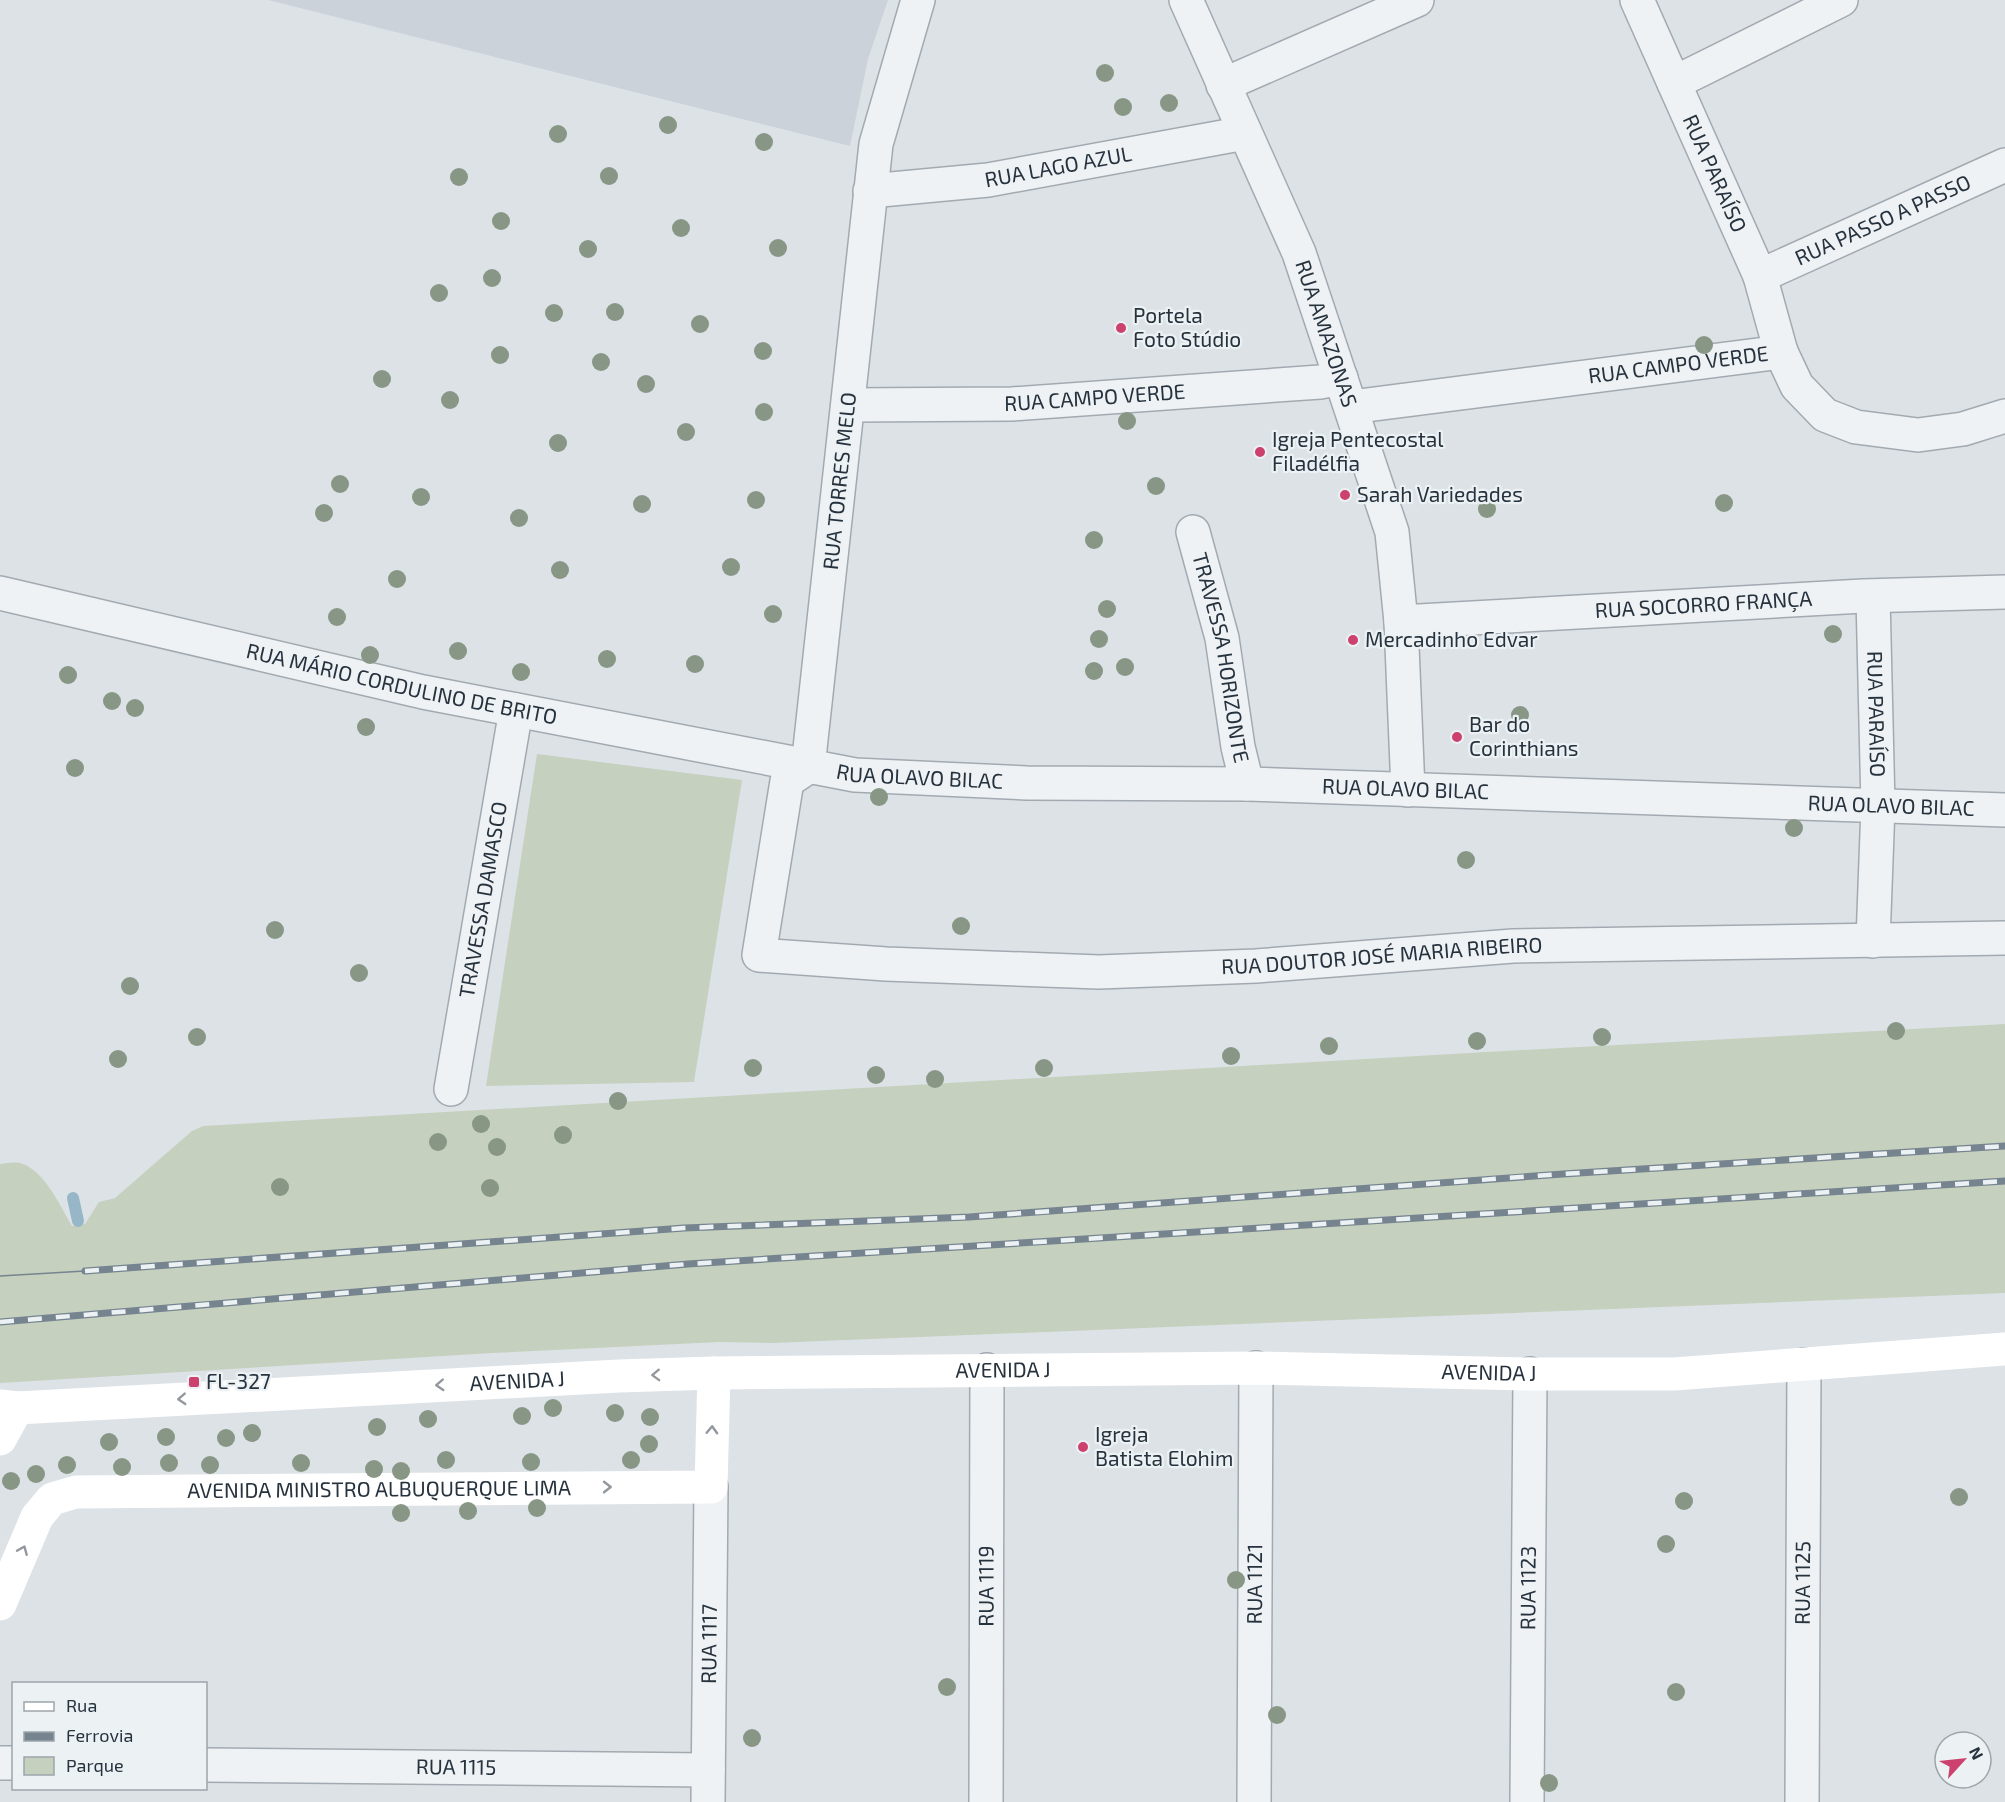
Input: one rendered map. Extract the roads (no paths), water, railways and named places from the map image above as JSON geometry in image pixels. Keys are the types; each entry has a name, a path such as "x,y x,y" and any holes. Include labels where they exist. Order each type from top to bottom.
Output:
{"street":[{"name":"RUA TORRES MELO","path":"808,767 876,144 918,0"},
{"name":"RUA AMAZONAS","path":"1186,0 1299,253 1392,532 1401,622 1408,790"},
{"path":"1223,84 1417,0"},
{"name":"RUA PARAÍSO","path":"1637,0 1760,276 1781,352"},
{"path":"1674,83 1841,0"},
{"name":"RUA LAGO AZUL","path":"870,190 988,180 1245,133"},
{"name":"RUA PASSO A PASSO","path":"1760,276 2005,165"},
{"name":"RUA CAMPO VERDE","path":"849,405 1012,404 1320,382 1346,393 1781,352 1797,386 1825,415 1856,427 1918,435 1963,429 2005,416"},
{"name":"TRAVESSA HORIZONTE","path":"1193,532 1222,638 1238,747 1247,784"},
{"name":"RUA SOCORRO FRANÇA","path":"1401,622 2005,592"},
{"name":"RUA MÁRIO CORDULINO DE BRITO","path":"0,593 423,692 808,767"},
{"name":"RUA PARAÍSO","path":"1873,597 1878,806 1873,940"},
{"name":"TRAVESSA DAMASCO","path":"451,1089 516,710"},
{"name":"RUA OLAVO BILAC","path":"808,767 855,775 1027,783 1247,784 2005,810"},
{"name":"RUA DOUTOR JOSÉ MARIA RIBEIRO","path":"808,767 787,781 759,955 886,964 1099,972 1256,966 1513,946 2005,938"},
{"name":"AVENIDA J","path":"8,1407 714,1373 1256,1368 1530,1374 1674,1374 2005,1349"},
{"name":"RUA 1125","path":"1802,1802 1804,1365"},
{"name":"RUA 1121","path":"1254,1802 1256,1368"},
{"name":"RUA 1119","path":"986,1802 987,1370"},
{"path":"711,1487 714,1373"},
{"name":"RUA 1123","path":"1527,1802 1530,1374"},
{"path":"0,1439 8,1407"},
{"name":"AVENIDA MINISTRO ALBUQUERQUE LIMA","path":"0,1604 37,1517 51,1499 76,1492 711,1487"},
{"name":"RUA 1117","path":"708,1786 711,1487"},
{"name":"RUA 1115","path":"207,1765 708,1786"}],"waterway":[{"path":"73,1198 78,1221"}],"tram line":[{"path":"0,1276 85,1271"}],"railway":[{"path":"85,1271 684,1228 969,1217 1563,1174 2005,1146"},
{"path":"0,1322 688,1264 2005,1181"}],"place":[{"name":"Portela Foto Stúdio","path":"1121,328"},
{"name":"Igreja Pentecostal Filadélfia","path":"1260,452"},
{"name":"Sarah Variedades","path":"1345,495"},
{"name":"Mercadinho Edvar","path":"1353,640"},
{"name":"Bar do Corinthians","path":"1457,737"},
{"name":"FL-327","path":"194,1382"},
{"name":"Igreja Batista Elohim","path":"1083,1447"}]}
